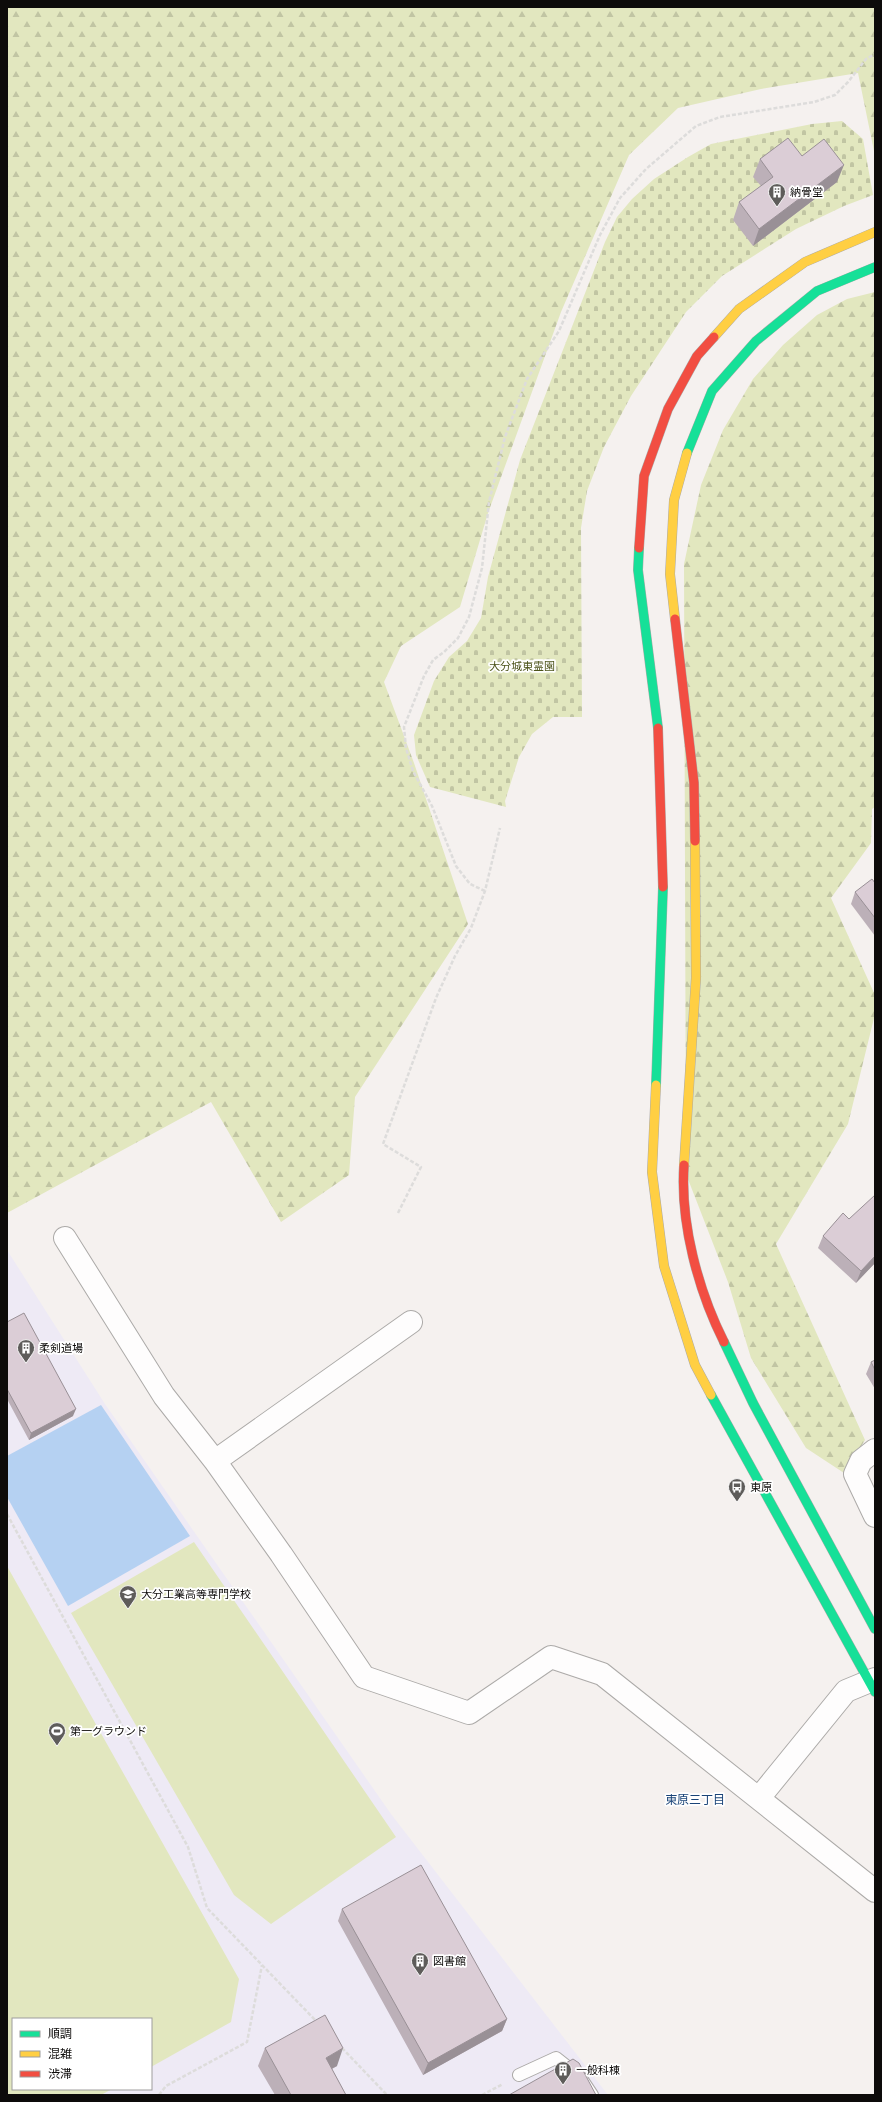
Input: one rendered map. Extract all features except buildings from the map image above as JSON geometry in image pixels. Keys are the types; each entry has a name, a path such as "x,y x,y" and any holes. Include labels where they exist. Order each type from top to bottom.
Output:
{"street":[{"path":"759,1798 846,1691 873,1684 695,1365 664,1266 652,1172 664,907 659,742 638,570 644,476 668,409 696,356 739,309 805,262 875,232"},
{"path":"875,267 817,290 756,341 712,392 689,448 674,500 670,574 694,783 696,978 682,1191 697,1277 719,1333 753,1403 875,1629"},
{"path":"65,1238 164,1396 215,1461 281,1554 364,1677 469,1713 551,1657 602,1674 875,1891"},
{"path":"215,1461 411,1322"},
{"path":"875,1450 861,1461 855,1474 875,1516"}],"lane":[{"path":"519,2075 556,2058 580,2077 592,2095"}],"path":[{"path":"485,891 470,884 456,866 432,806 413,771 406,748 404,727 424,676 434,660 458,638 469,617 482,568 489,502 505,437 526,379 559,331 600,235 620,198 646,169 696,126 720,117 814,102 835,95 848,82 866,59 875,54"},
{"path":"398,1213 421,1167 383,1144 436,998 455,956 471,928 485,891 500,828"},
{"path":"7,1514 188,1847 207,1908 322,2027"},
{"path":"159,2095 166,2086 247,2042 262,1965"},
{"path":"338,2044 387,2095"}],"shaded area":[{"name":"大分工業高等専門学校","path":"7,1250 105,1404 391,1814 608,2095 7,2095"}],"green space":[{"path":"7,7 875,7 875,156 858,73 761,89 678,108 629,155 561,312 488,513 460,607 401,646 384,682 414,763 468,924 355,1097 349,1175 281,1222 211,1102 7,1213"},
{"name":"大分城東霊園","path":"842,121 863,139 873,195 844,206 796,229 722,276 686,312 631,396 604,447 587,491 581,528 582,717 553,717 532,734 519,757 505,801 506,807 430,787 416,755 414,735 434,681 449,657 467,641 481,618 488,577 520,460 605,242 617,217 632,199 654,179 711,144 812,124"},
{"path":"875,292 875,807 872,809 871,843 831,898 875,995 875,1014 848,1124 776,1244 865,1440 844,1473 806,1448 751,1358 728,1282 686,1174 684,564 701,485 723,430 753,379 783,345 817,315 847,299"},
{"path":"194,1542 396,1837 271,1924 234,1895 71,1613"},
{"name":"第一グラウンド","path":"7,1566 239,1979 231,2022 152,2066 152,2018 12,2018 12,2090 110,2090 101,2095 7,2095"}],"water":[{"path":"101,1405 190,1536 68,1606 7,1497 7,1456"}],"traffic: fast":[{"path":"687,453 712,391 756,341 817,291 875,267"},
{"path":"639,548 638,570 658,728"},
{"path":"656,1085 663,887"},
{"path":"724,1342 753,1403 875,1629"},
{"path":"711,1395 875,1692"}],"traffic: slow":[{"path":"714,337 739,309 805,262 875,232"},
{"path":"675,619 670,574 674,500 687,453"},
{"path":"684,1165 696,978 695,841"},
{"path":"656,1085 652,1172 664,1266 695,1365 711,1395"}],"traffic: jam":[{"path":"639,548 644,476 668,409 697,356 714,337"},
{"path":"675,619 694,783 695,841"},
{"path":"658,728 663,887"},
{"path":"684,1165 685,1210 693,1256 706,1301 724,1342"}],"place":[{"name":"納骨堂","path":"777,207"},
{"name":"柔剣道場","path":"26,1363"},
{"name":"東原","path":"737,1502"},
{"name":"大分工業高等専門学校","path":"128,1609"},
{"name":"第一グラウンド","path":"57,1746"},
{"name":"図書館","path":"420,1976"},
{"name":"一般科棟","path":"563,2085"}],"district":[{"name":"東原三丁目","path":"695,1800"}]}
